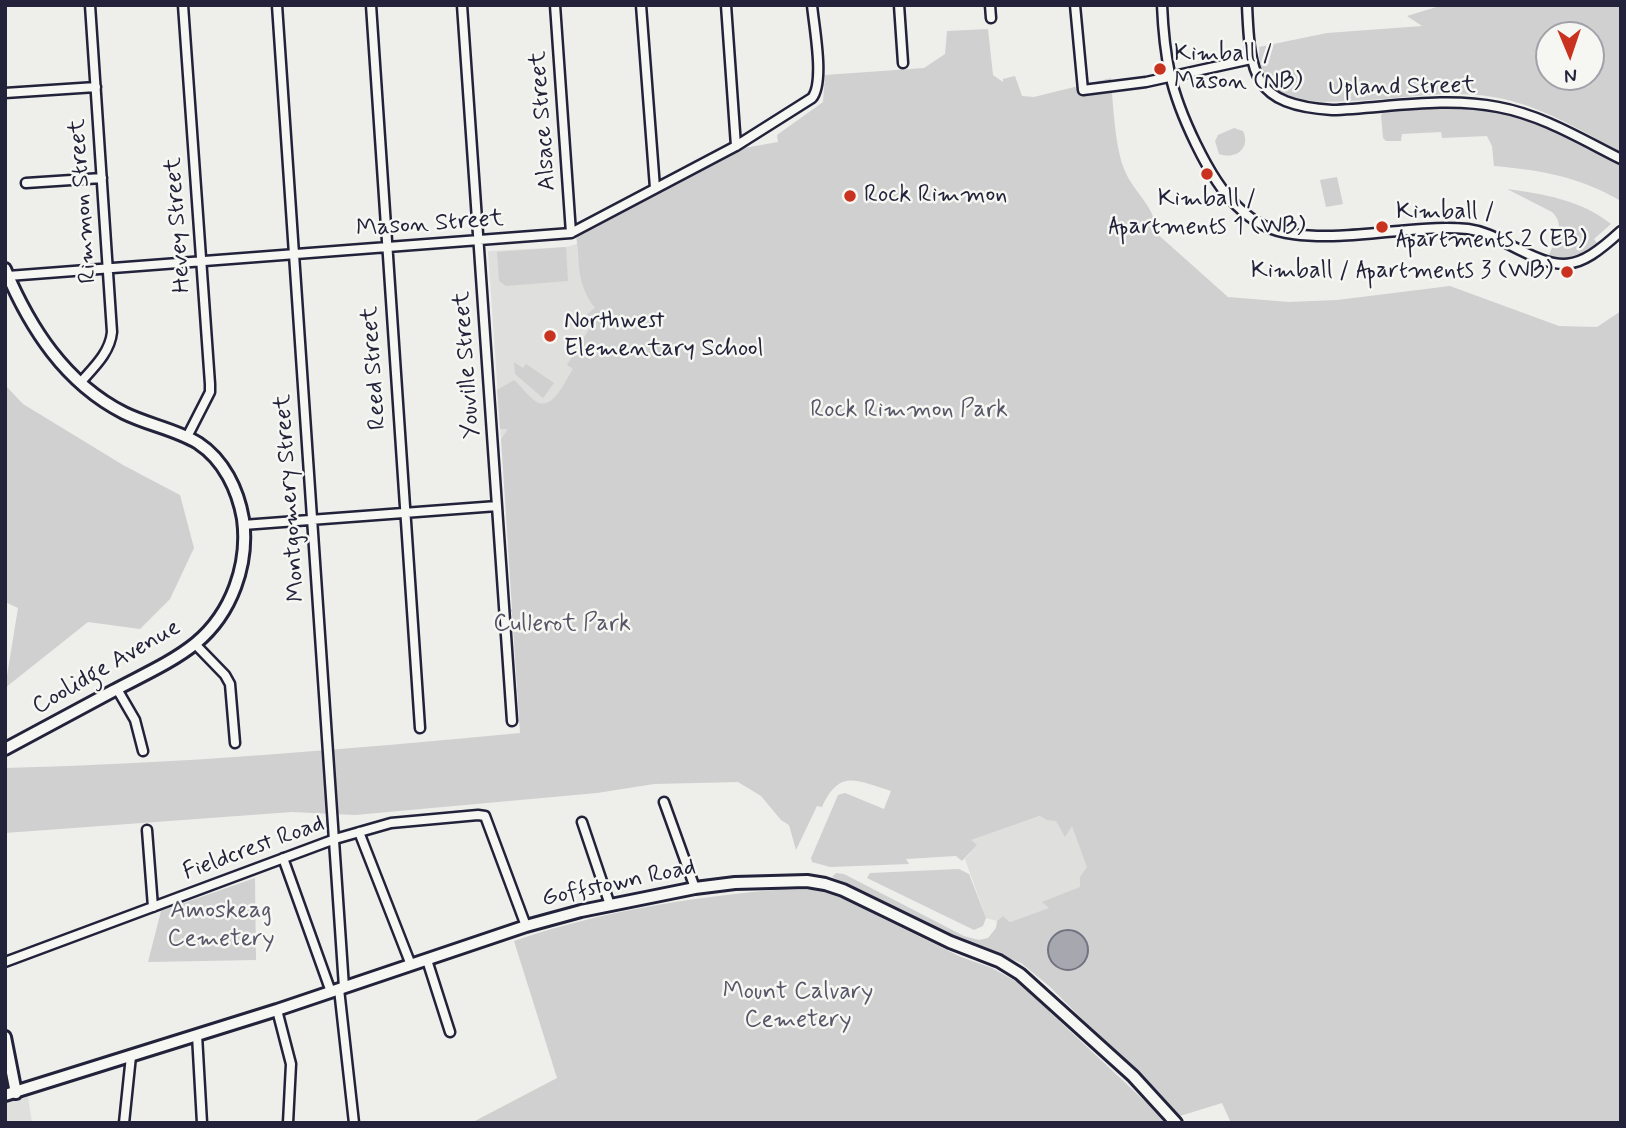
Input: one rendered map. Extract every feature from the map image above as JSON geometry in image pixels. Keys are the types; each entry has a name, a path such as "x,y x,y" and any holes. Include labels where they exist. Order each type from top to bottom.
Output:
{"main road":[{"name":"Coolidge Avenue","path":"5,749 195,644 219,617 232,594 243,559 243,526 239,500 228,476 208,452 187,437 126,415 80,383 39,337 7,272"},
{"name":"Goffstown Road","path":"9,1093 276,1010 526,926 695,888 774,881 825,884 858,896 950,942 999,961 1031,981 1066,1012 1133,1076 1176,1123"},
{"path":"5,1037 9,1093"}],"street":[{"name":"Rimmon Street","path":"80,383 110,344 112,332 90,5"},
{"name":"Hevey Street","path":"183,5 210,392 187,437"},
{"name":"Montgomery Street","path":"276,5 335,839 338,989"},
{"name":"Reed Street","path":"371,5 420,728"},
{"name":"Youville Street","path":"462,5 512,721"},
{"name":"Alsace Street","path":"555,5 571,233"},
{"path":"641,5 655,188"},
{"path":"726,5 736,146"},
{"name":"Mason Street","path":"7,272 108,268 571,233 736,146 812,99 816,93 818,78 812,5"},
{"path":"899,5 903,63"},
{"path":"990,5 991,18"},
{"path":"1075,5 1083,90 1114,88 1251,59"},
{"path":"1162,5 1171,77 1192,133 1226,193 1251,218 1275,230 1310,236 1448,228 1476,230 1540,260 1566,265 1590,256 1621,231"},
{"name":"Upland Street","path":"1247,5 1251,59 1264,88 1279,99 1296,106 1332,110 1447,103 1499,107 1557,126 1621,159"},
{"path":"5,93 96,88"},
{"path":"26,183 102,178"},
{"path":"243,526 497,506"},
{"path":"195,644 225,675 230,684 235,743"},
{"path":"117,689 135,720 143,751"},
{"path":"664,802 695,888"},
{"name":"Fieldcrest Road","path":"5,962 335,839 391,823 484,815 526,926"},
{"path":"582,822 610,905"},
{"path":"147,830 153,907"},
{"path":"359,832 411,965"},
{"path":"284,859 338,989 354,1123"},
{"path":"427,960 450,1032"},
{"path":"276,1010 291,1064 288,1123"},
{"path":"197,1035 201,1123"},
{"path":"124,1123 131,1056"}],"shaded area":[{"name":"Northwest Elementary School","path":"577,244 578,260 595,308 581,415 509,429 501,439 488,251 566,247"},
{"path":"1041,816 1090,818 1087,893 1077,890 1043,902 1050,908 1010,922 1003,916 997,921 986,918 965,859 976,846 970,840"},
{"path":"1068,930 1082,936 1088,950 1082,964 1068,970 1054,964 1048,950 1054,936"},
{"path":"28,1097 32,1123 5,1123 5,1103"}],"green space":[{"path":"1443,5 1621,5 1621,152 1559,119 1527,106 1493,97 1439,94 1323,102 1290,96 1278,89 1268,78 1259,58 1259,47 1327,33 1422,26 1407,16"},
{"path":"988,29 993,75 1003,82 1003,79 1015,76 1022,96 1034,97 1111,78 1115,126 1122,162 1151,213 1156,228 1154,231 1228,297 1289,302 1337,300 1450,286 1559,326 1597,327 1621,311 1621,1123 1231,1123 1222,1103 1180,1116 1049,986 1021,963 956,937 832,877 836,873 844,874 964,936 979,940 988,938 996,928 997,921 1003,916 1010,922 1049,908 1042,902 1080,887 1080,877 1087,867 1072,826 1065,837 1056,821 1040,816 971,840 977,845 962,861 956,856 906,859 909,864 830,867 812,862 811,858 838,795 845,793 884,809 891,791 859,781 843,782 829,795 822,807 817,806 796,850 789,825 781,820 761,796 738,782 654,784 597,793 355,815 292,812 5,833 5,768 198,759 520,733 501,439 508,429 500,429 497,390 514,380 533,399 545,403 555,397 573,369 567,365 591,326 587,314 595,308 582,282 576,235 744,148 778,142 777,135 823,102 825,75 924,68 945,54 947,31","holes":["1071,930 1061,970 1051,954 1053,935"]},
{"path":"1444,106 1470,107 1516,115 1556,130 1621,161 1621,201 1575,180 1494,166 1492,146 1487,136 1442,138 1441,132 1402,134 1401,141 1386,141 1383,138 1381,115 1384,111"},
{"path":"1234,128 1243,131 1243,147 1236,154 1219,154 1215,141 1218,135"},
{"path":"1337,177 1343,204 1326,207 1320,180"},
{"path":"1507,189 1575,204 1611,224 1594,239 1598,245 1574,258 1555,258 1549,255 1558,233 1556,217 1552,212"},
{"path":"566,247 568,281 506,286 499,281 497,252"},
{"path":"514,362 523,368 526,364 554,383 543,398 515,374"},
{"path":"5,385 23,404 123,465 180,495 194,548 170,599 140,629 88,622 5,688 18,608 5,602"},
{"path":"959,869 969,874 986,918 983,926 974,930 867,878 870,873"},
{"name":"Amoskeag Cemetery","path":"255,878 256,960 148,962 161,911"},
{"name":"Mount Calvary Cemetery","path":"774,890 816,890 831,893 1019,983 1168,1123 471,1123 557,1078 514,941 610,914 708,897"}],"place":[{"name":"Kimball / Mason (NB)","path":"1160,69"},
{"name":"Kimball / Apartments 1 (WB)","path":"1207,174"},
{"name":"Rock Rimmon","path":"850,196"},
{"name":"Kimball / Apartments 2 (EB)","path":"1382,227"},
{"name":"Kimball / Apartments 3 (WB)","path":"1567,272"},
{"name":"Northwest Elementary School","path":"550,336"}],"park label":[{"name":"Rock Rimmon Park","path":"909,411"},
{"name":"Cullerot Park","path":"562,625"}]}
